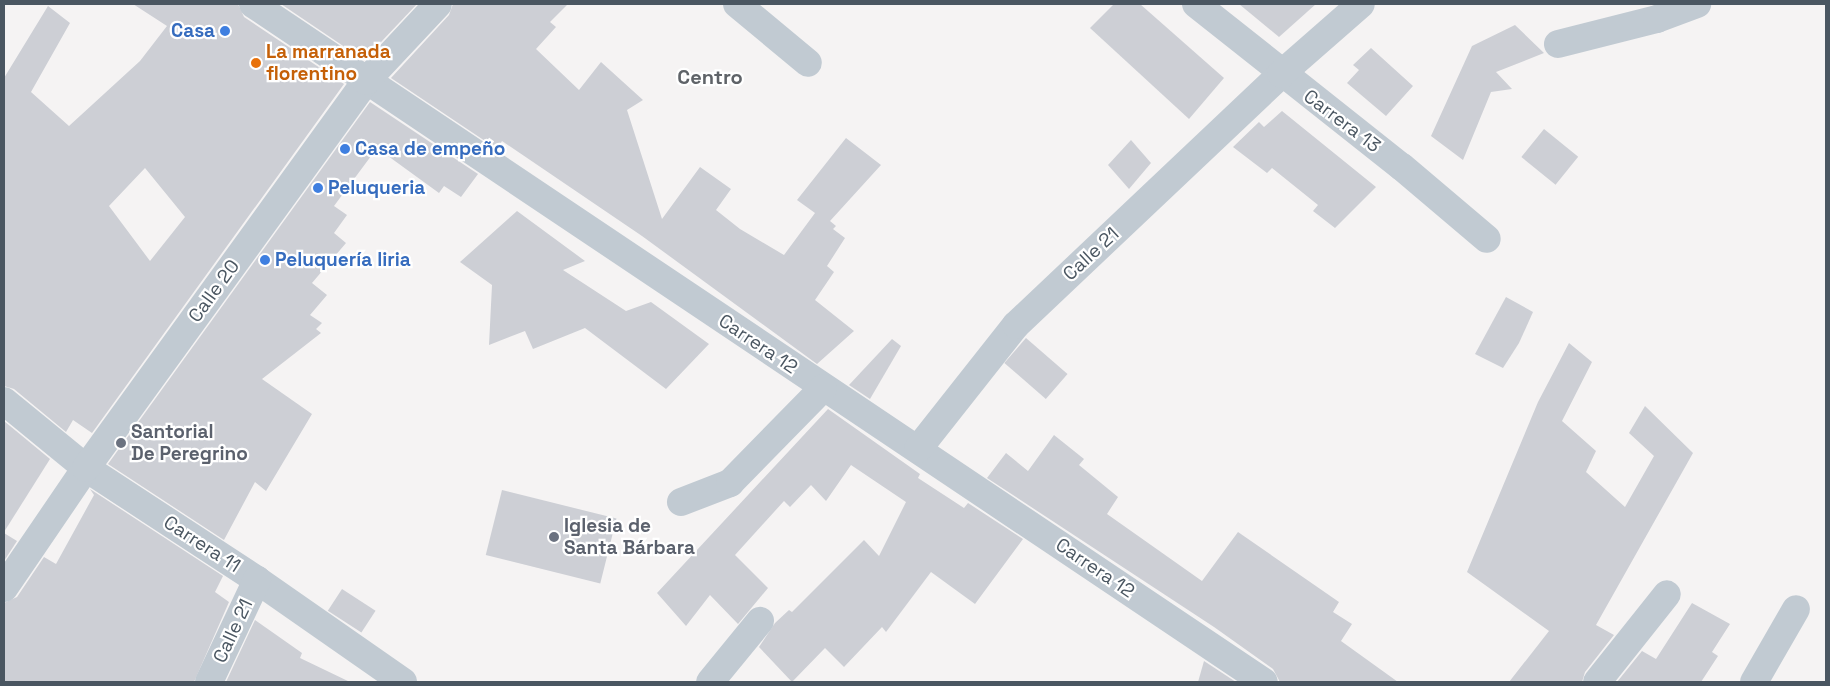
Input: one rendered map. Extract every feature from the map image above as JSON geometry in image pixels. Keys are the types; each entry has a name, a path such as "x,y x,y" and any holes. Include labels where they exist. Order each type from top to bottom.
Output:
{"street":[{"name":"Carrera 12","path":"253,4 1264,682"},
{"name":"Calle 20","path":"4,588 86,468 366,81 438,4"},
{"path":"736,4 808,63"},
{"name":"Carrera 13","path":"1196,4 1281,74 1371,142 1487,239"},
{"name":"Calle 21","path":"918,449 1016,325 1281,74 1361,4"},
{"path":"1558,44 1657,19 1696,4"},
{"path":"681,502 730,483 823,388"},
{"name":"Carrera 11","path":"4,401 86,468 257,580 403,682"},
{"name":"Calle 21","path":"209,682 257,580"},
{"path":"1597,682 1667,594"},
{"path":"1759,680 1796,609"},
{"path":"710,682 760,622"}],"building":[{"path":"133,4 238,4 244,17 344,84 92,433 73,420 66,432 14,389 4,386 4,78 48,6 70,23 31,92 69,126 140,61 167,26","holes":["145,168 185,217 150,261 109,206"]},
{"path":"281,4 417,4 364,60"},
{"path":"453,4 568,4 550,22 556,27 536,49 579,90 601,62 643,100 627,110 662,219 700,167 731,189 716,210 740,229 784,255 815,213 797,200 846,138 881,165 830,221 836,226 833,229 845,238 827,266 834,272 815,300 854,331 817,364 642,236 502,141 497,149 391,78 449,15"},
{"path":"1114,4 1140,4 1224,78 1189,119 1090,28"},
{"path":"1239,4 1316,4 1279,37"},
{"path":"1515,25 1544,53 1496,72 1512,89 1491,92 1463,160 1431,136 1472,46"},
{"path":"1371,48 1413,86 1386,116 1347,83 1359,70 1353,65"},
{"path":"370,102 478,174 461,197 444,186 439,193 377,148 334,206 347,215 334,233 346,243 312,283 327,295 310,315 322,323 316,329 321,333 262,379 312,414 266,491 255,482 224,540 108,464"},
{"path":"1282,111 1376,187 1335,228 1313,211 1318,205 1272,168 1267,173 1233,147 1259,122 1264,127"},
{"path":"1544,129 1578,157 1556,185 1521,157"},
{"path":"1131,140 1151,163 1129,189 1108,165"},
{"path":"517,211 585,261 563,270 626,311 651,302 709,344 666,389 585,328 533,349 525,331 489,345 492,285 460,262"},
{"path":"1506,297 1533,312 1519,343 1503,368 1475,354"},
{"path":"1026,338 1068,374 1046,399 1004,363"},
{"path":"892,339 901,346 870,399 849,385"},
{"path":"1569,343 1592,362 1562,421 1596,451 1586,472 1625,507 1654,456 1629,433 1645,406 1693,453 1596,625 1614,635 1585,672 1582,682 1509,682 1549,631 1467,572 1538,402"},
{"path":"828,409 920,474 918,478 964,508 968,503 1023,539 975,604 931,572 886,632 882,627 844,667 825,648 792,682 759,647 775,623 789,610 792,612 864,540 879,556 906,502 851,465 826,501 811,485 790,507 784,501 735,555 768,588 738,624 710,595 686,626 657,593"},
{"path":"4,421 50,459 4,532"},
{"path":"1054,435 1084,459 1079,465 1118,497 1107,514 1202,581 1238,532 1339,602 1333,612 1352,624 1341,641 1398,682 1280,682 1273,669 1214,627 987,478 1006,453 1028,471"},
{"path":"90,489 223,576 215,592 229,602 194,682 4,682 4,603 17,597 44,557 56,564 94,495"},
{"name":"Iglesia de Santa Bárbara","path":"502,490 616,519 600,584 486,555"},
{"path":"4,533 17,541 4,561"},
{"path":"342,589 376,611 361,633 328,611"},
{"path":"1692,603 1730,624 1712,652 1718,656 1701,682 1617,682 1642,651 1656,659"},
{"path":"255,620 302,653 300,658 350,682 226,682"},
{"path":"1204,661 1236,682 1198,682"}],"place":[{"name":"Casa","path":"225,31"},
{"name":"La marranada florentino","path":"256,63"},
{"name":"Casa de empeño","path":"345,149"},
{"name":"Peluqueria","path":"318,188"},
{"name":"Peluquería liria","path":"265,260"},
{"name":"Santorial De Peregrino","path":"121,443"},
{"name":"Iglesia de Santa Bárbara","path":"554,537"}],"district":[{"name":"Centro","path":"710,77"}]}
